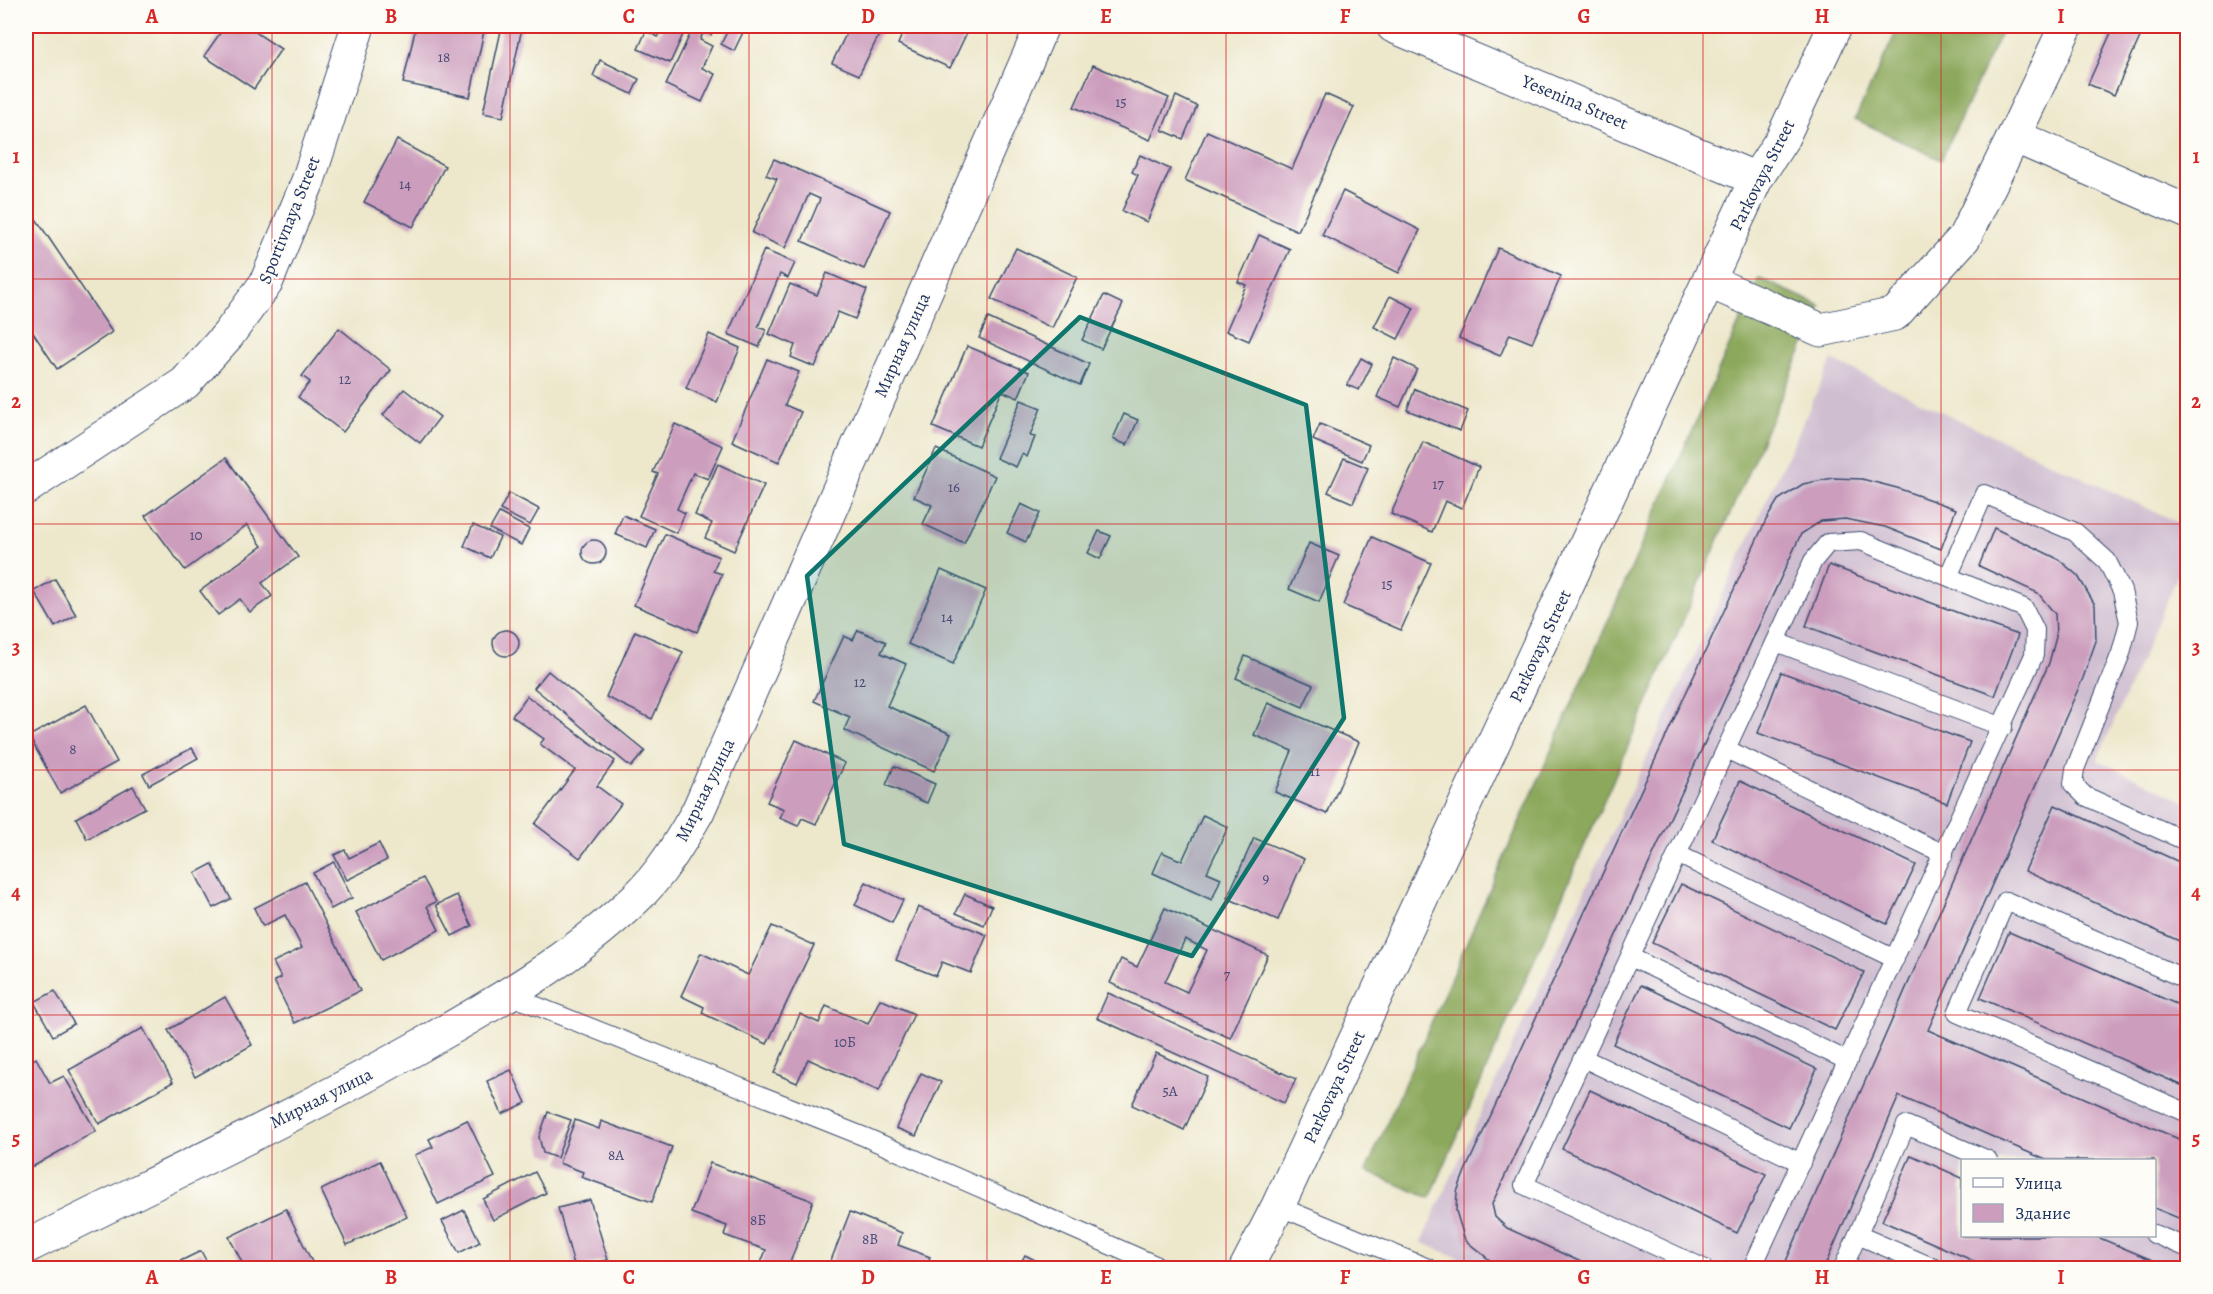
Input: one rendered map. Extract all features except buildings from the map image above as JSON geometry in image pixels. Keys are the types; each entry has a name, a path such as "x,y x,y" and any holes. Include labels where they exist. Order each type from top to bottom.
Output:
{"street":[{"name":"Sportivnaya Street","path":"26,488 184,383 228,335 266,283 308,181 358,26"},
{"name":"Мирная улица","path":"26,1247 358,1080 509,995 584,942 636,898 674,854 698,811 1042,26"},
{"name":"Yesenina Street","path":"1393,26 1756,179"},
{"name":"Parkovaya Street","path":"1246,1269 1278,1206 1756,179 1782,139 1835,26"},
{"path":"1710,282 1821,330 1895,314 1964,238 2066,26"},
{"path":"2014,136 2187,213"}],"lane":[{"path":"1949,575 1984,494 2075,532 2107,561 2122,591 2129,622 2121,653 2075,769 2073,784 2085,796 2187,842"},
{"path":"1703,1269 1524,1185 1813,561 1828,543 1861,541 1949,575 2024,608 2035,630 2034,655 2003,727 1752,1269"},
{"path":"1776,642 2003,727"},
{"path":"1726,749 1944,854"},
{"path":"1677,854 1895,959"},
{"path":"2187,980 2006,901 1957,1012 2187,1113"},
{"path":"1630,957 1848,1062"},
{"path":"509,995 865,1137 1162,1269"},
{"path":"1583,1058 1801,1163"},
{"path":"1843,1269 1906,1125 1983,1159"},
{"path":"1278,1206 1428,1269"},
{"path":"1858,1235 1934,1269"},
{"path":"2156,1235 2187,1248"}],"highlighted area":[{"path":"1080,317 1306,405 1344,718 1192,956 844,844 807,576"}],"shaded area":[{"path":"1832,360 2187,527 2187,555 2097,760 2187,802 2187,1268 1482,1268 1421,1242"}],"green space":[{"path":"1899,26 2004,26 1941,160 1855,119"},
{"path":"1759,278 1821,306 1430,1198 1366,1171"}]}
